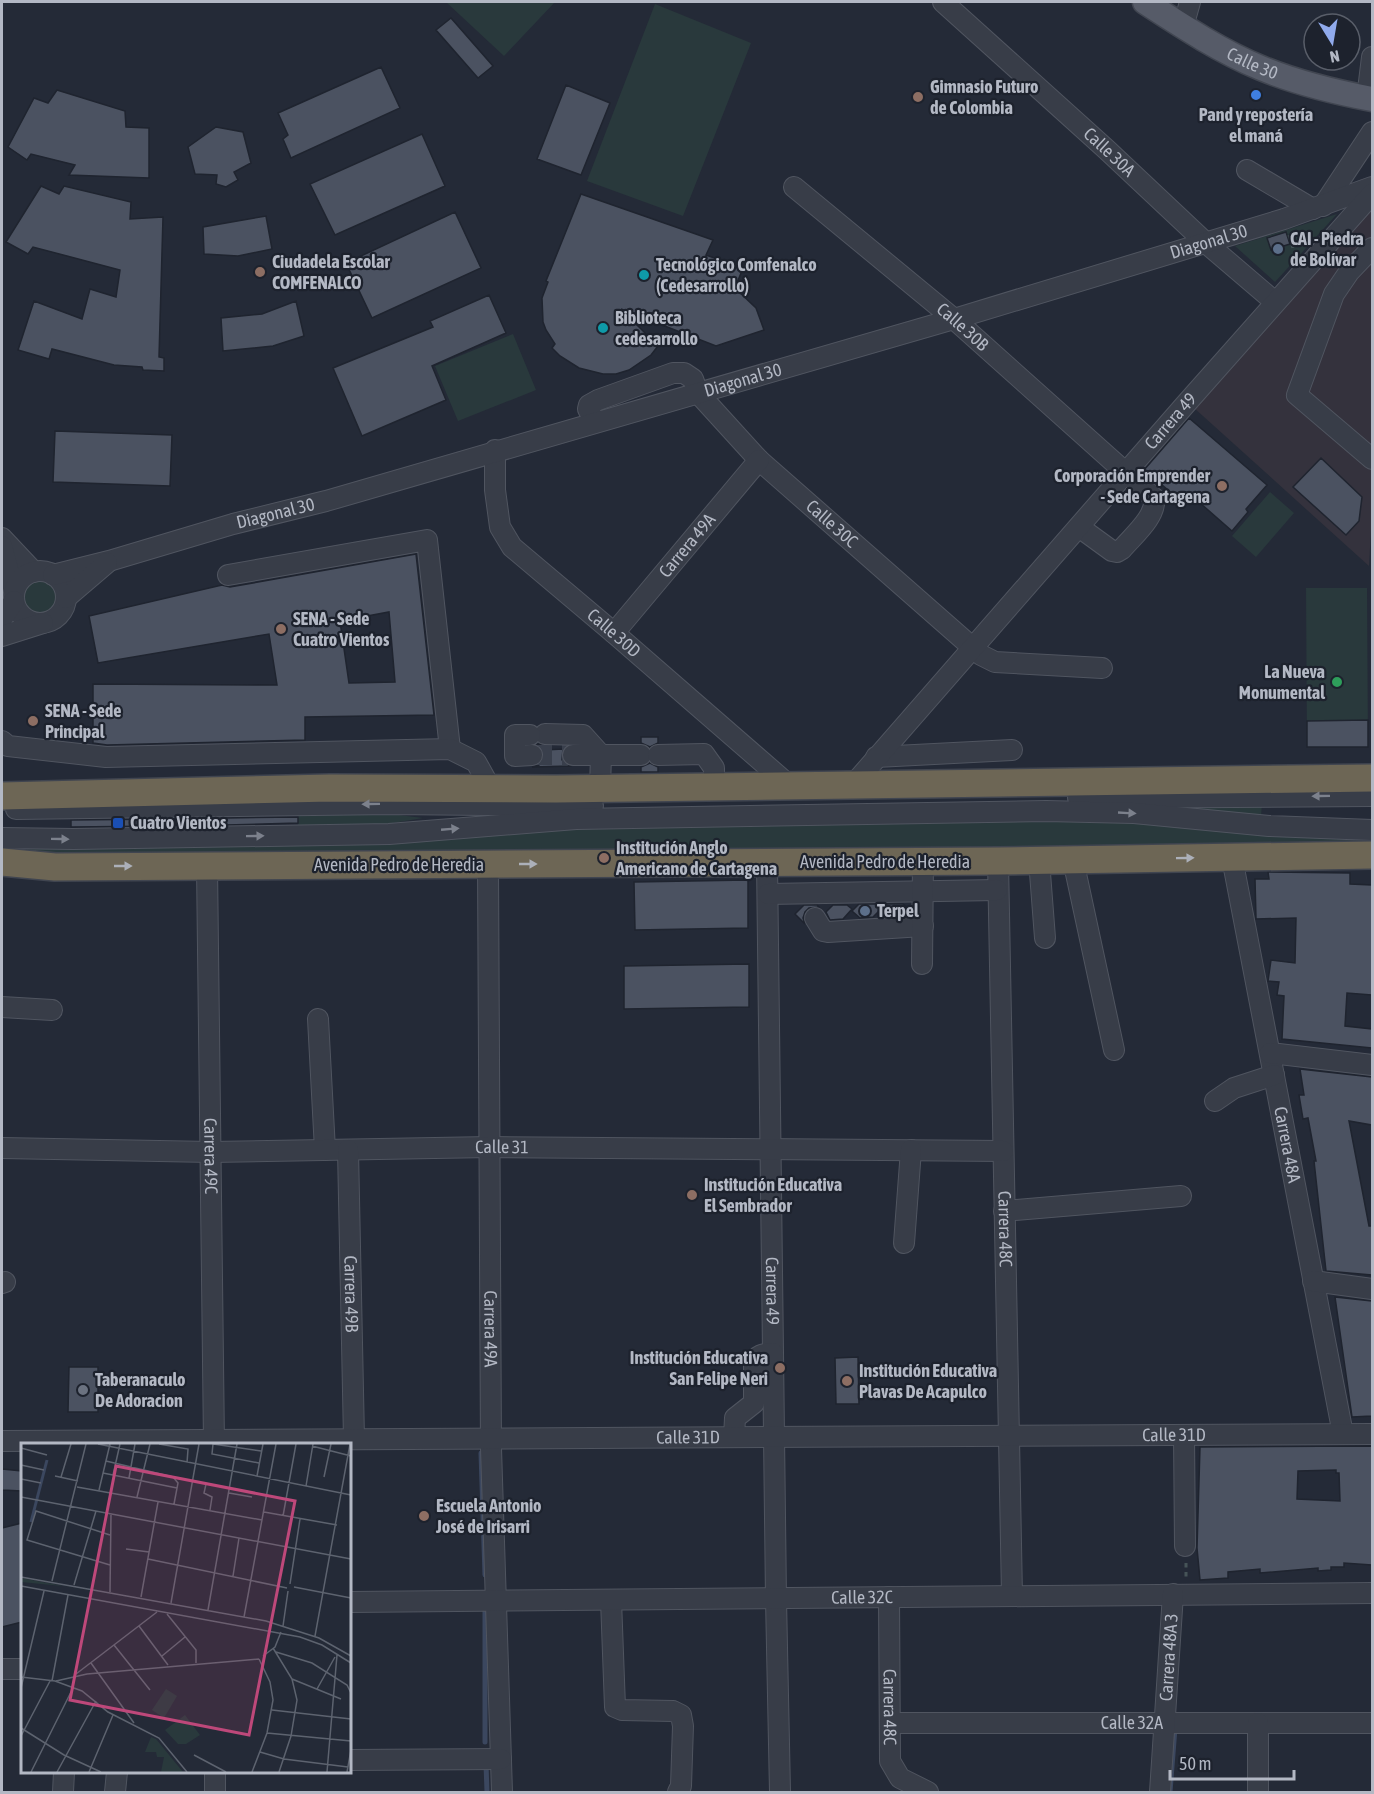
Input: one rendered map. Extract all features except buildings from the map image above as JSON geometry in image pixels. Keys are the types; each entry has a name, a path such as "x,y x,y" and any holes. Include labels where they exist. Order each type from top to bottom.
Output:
{"highway":[{"path":"2,796 330,788 600,789 1372,778"},
{"name":"Avenida Pedro de Heredia","path":"8,864 207,866 998,861 1372,855"}],"main road":[{"name":"Calle 30","path":"1145,2 1183,27 1262,68 1296,81 1370,98"}],"street":[{"name":"Calle 30A","path":"943,2 1089,133 1206,243 1275,302"},
{"path":"1183,27 1190,2"},
{"path":"1370,98 1372,57"},
{"path":"1247,170 1318,208 1372,132"},
{"name":"Calle 30B","path":"795,187 954,319 1154,498 1155,505 1151,514 1117,552 1112,551 1079,527"},
{"name":"Diagonal 30","path":"44,573 109,561 233,524 326,501 495,450 954,319 1318,208 1372,187"},
{"name":"Carrera 49","path":"853,785 1372,194"},
{"path":"1372,248 1349,272 1334,294 1297,395 1372,459"},
{"name":"Calle 30C","path":"698,393 759,460 981,655 995,662 1102,669"},
{"name":"Calle 30D","path":"495,450 495,490 500,527 512,547 790,786"},
{"name":"Carrera 49A","path":"614,633 759,460"},
{"path":"2,538 44,573 63,585 66,598 61,612 56,617 2,636"},
{"path":"228,576 427,540 450,749"},
{"path":"2,546 17,611 34,623 42,623"},
{"name":"Diagonal 30","path":"66,598 109,561"},
{"path":"2,619 21,579 44,573"},
{"path":"532,755 515,756 515,735 583,735 601,755 600,789"},
{"path":"2,741 8,746 106,757 450,749 476,762 491,789"},
{"path":"876,757 1011,750"},
{"path":"573,755 704,754 714,768 714,787"},
{"path":"656,755 669,788"},
{"path":"2,809 392,804 579,806 970,799 1372,796"},
{"path":"2,838 378,834 576,819 1046,811 1134,813 1269,826 1372,830"},
{"name":"Carrera 48A","path":"1232,858 1343,1434"},
{"path":"1039,860 1045,938"},
{"path":"1073,860 1114,1050"},
{"path":"922,964 923,861"},
{"name":"Carrera 48C","path":"998,861 1012,1596"},
{"name":"Carrera 49","path":"767,862 780,1792"},
{"path":"813,862 814,904 823,931 923,926"},
{"name":"Carrera 49A","path":"488,864 491,1438 502,1792"},
{"name":"Carrera 49C","path":"207,866 214,1442"},
{"path":"768,894 814,904 923,892 997,890"},
{"path":"2,1007 52,1010"},
{"path":"318,1019 325,1150"},
{"path":"1270,1053 1372,1065"},
{"path":"1215,1101 1234,1088 1274,1075"},
{"name":"Calle 31","path":"2,1148 211,1152 490,1147 1003,1151"},
{"name":"Carrera 49B","path":"348,1150 354,1439"},
{"path":"904,1243 911,1150"},
{"path":"1004,1211 1181,1196"},
{"path":"1313,1281 1372,1289"},
{"path":"734,1437 735,1418 754,1403 755,1359 759,1355 773,1353"},
{"name":"Calle 31D","path":"2,1441 214,1442 491,1438 1372,1434"},
{"path":"1184,1435 1185,1546"},
{"name":"Calle 32C","path":"351,1602 1372,1593"},
{"name":"Carrera 48A 3","path":"1160,1792 1164,1723 1180,1594"},
{"name":"Carrera 48C","path":"890,1597 890,1761 900,1778 928,1792"},
{"path":"611,1600 615,1707 622,1710 673,1711 681,1715 683,1726 681,1786 678,1792"},
{"path":"2,1669 21,1669"},
{"name":"Calle 32A","path":"890,1723 1372,1723"},
{"path":"1258,1723 1258,1792"},
{"path":"351,1760 501,1759"},
{"path":"63,1792 64,1773"},
{"path":"115,1792 117,1773"},
{"path":"214,1773 215,1792"}],"path":[{"path":"1287,230 1297,258"},
{"name":"Carrera 48A 3","path":"1180,1594 1185,1546"}],"shaded area":[{"path":"446,2 555,2 504,56"},
{"path":"655,4 751,43 683,216 587,181"},
{"path":"1372,207 1372,512 1369,566 1193,407"},
{"path":"1337,214 1275,282 1235,246"},
{"path":"513,334 536,390 458,421 435,366"},
{"path":"1270,492 1294,513 1256,557 1232,536"},
{"path":"41,579 54,585 60,598 54,611 41,617 28,611 22,598 28,585"},
{"name":"La Nueva Monumental","path":"1306,588 1367,588 1368,747 1307,747"},
{"path":"1262,804 1261,816 1136,806"},
{"path":"298,810 375,812 423,818 375,826 298,829"},
{"path":"1095,815 1372,838 1372,848 785,853 608,850 27,858 27,848 320,845 528,829"}],"waterway":[{"path":"481,1453 485,1575"},
{"path":"485,1605 485,1742"},
{"path":"1170,1792 1175,1728"},
{"path":"486,1764 487,1792"}],"tunnel":[{"path":"532,755 573,755"}],"place":[{"name":"Pand y repostería el maná","path":"1256,95"},
{"name":"Gimnasio Futuro de Colombia","path":"918,97"},
{"name":"CAI - Piedra de Bolívar","path":"1278,249"},
{"name":"Ciudadela Escolar COMFENALCO","path":"260,272"},
{"name":"Tecnológico Comfenalco (Cedesarrollo)","path":"644,275"},
{"name":"Biblioteca cedesarrollo","path":"603,328"},
{"name":"Corporación Emprender - Sede Cartagena","path":"1222,486"},
{"name":"SENA - Sede Cuatro Vientos","path":"281,629"},
{"name":"La Nueva Monumental","path":"1337,682"},
{"name":"SENA - Sede Principal","path":"33,721"},
{"name":"Cuatro Vientos","path":"118,823"},
{"name":"Institución Anglo Americano de Cartagena","path":"604,858"},
{"name":"Terpel","path":"865,911"},
{"name":"Institución Educativa El Sembrador","path":"692,1195"},
{"name":"Institución Educativa San Felipe Neri","path":"780,1368"},
{"name":"Institución Educativa Plavas De Acapulco","path":"847,1381"},
{"name":"Taberanaculo De Adoracion","path":"83,1390"},
{"name":"Escuela Antonio José de Irisarri","path":"424,1516"}]}
